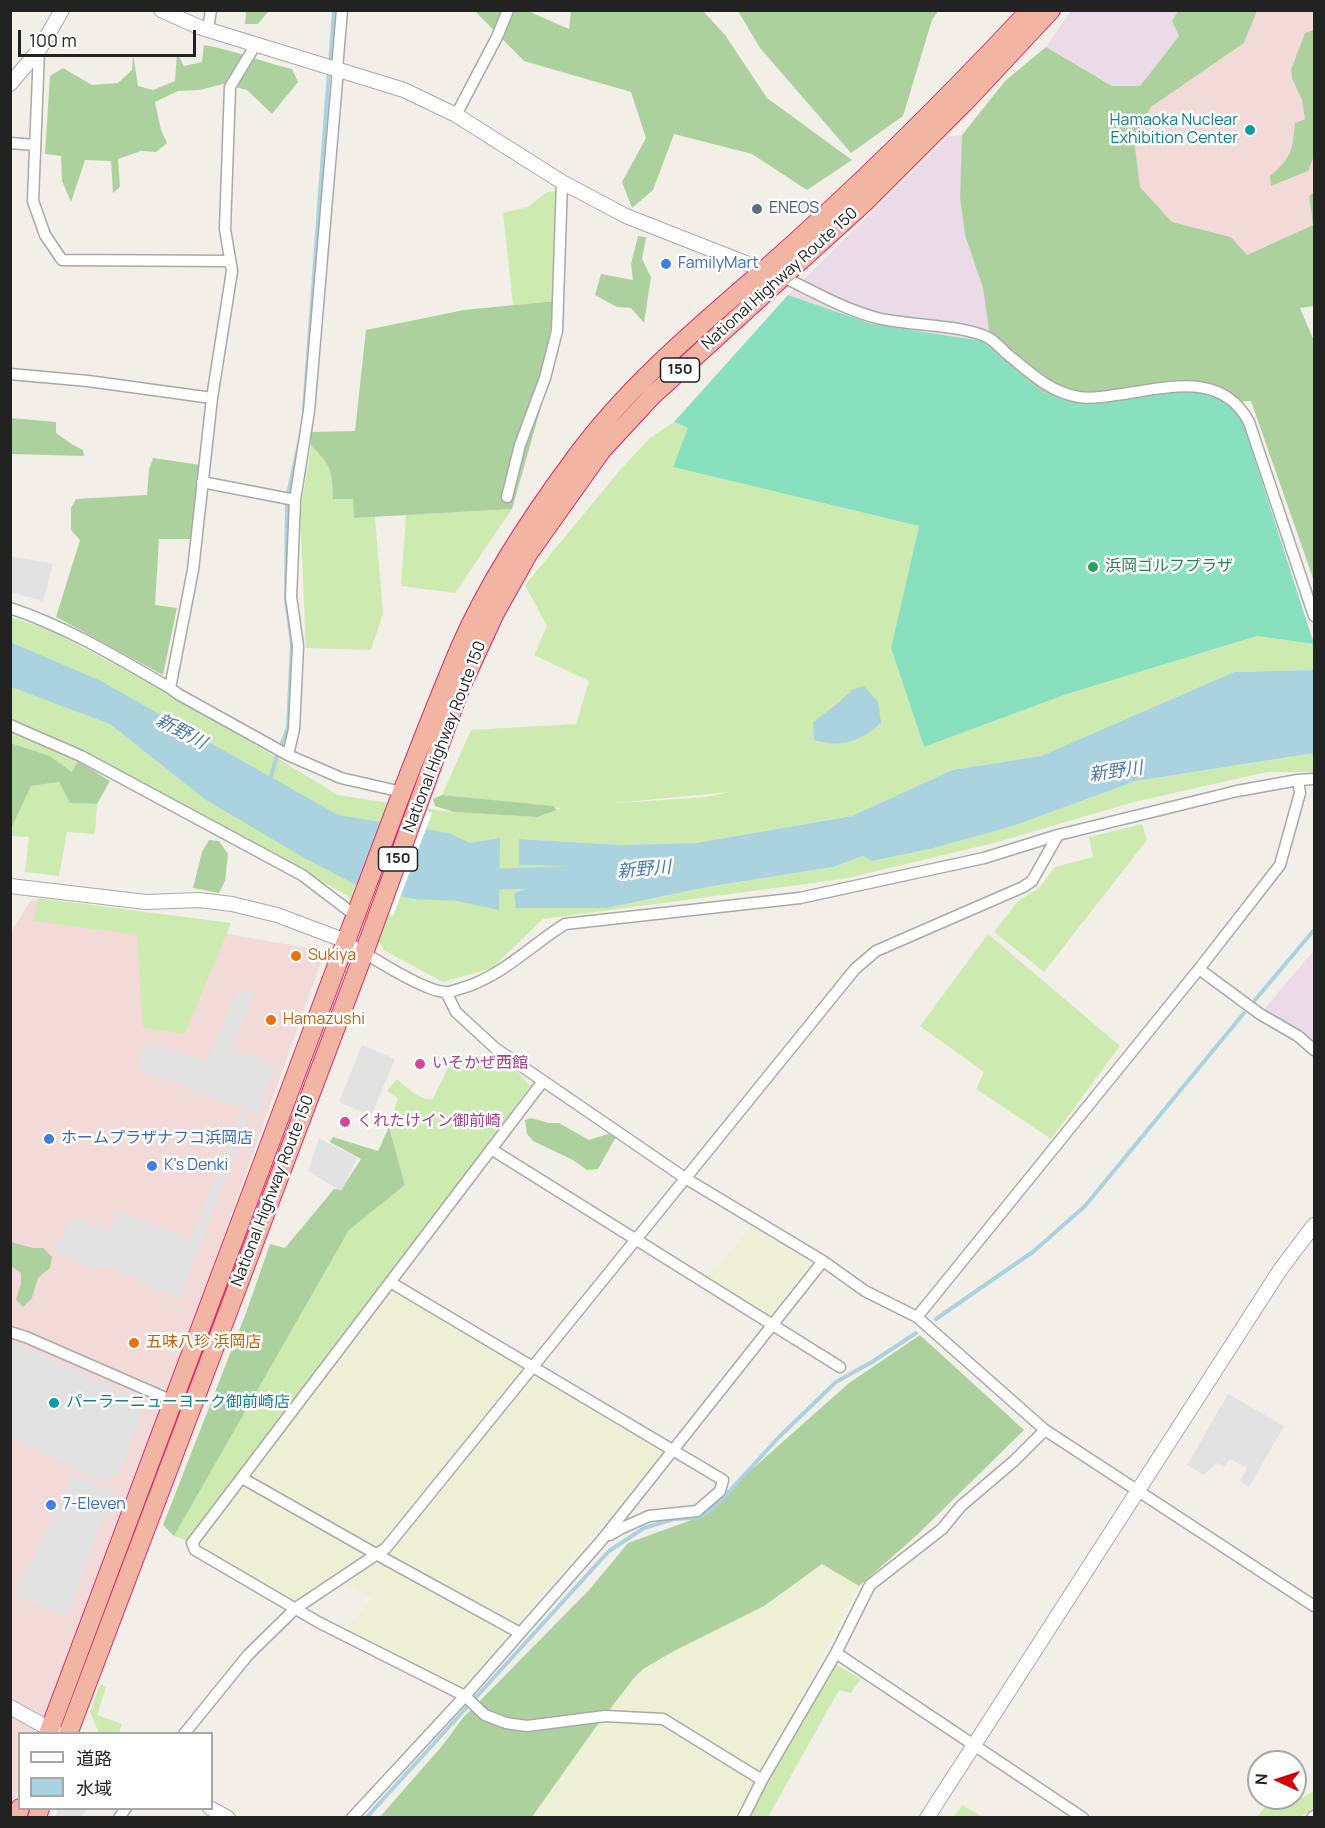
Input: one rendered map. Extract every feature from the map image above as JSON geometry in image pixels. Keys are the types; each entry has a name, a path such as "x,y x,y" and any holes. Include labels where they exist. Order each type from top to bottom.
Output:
{"highway":[{"name":"National Highway Route 150","path":"56,1732 173,1401 400,797 462,644 515,545 576,456 656,366 763,270 953,92 1030,10"},
{"name":"National Highway Route 150","path":"56,1732 191,1409 364,953 460,689 477,649 522,564 602,450 646,403 781,276 866,201 968,99 1051,10"}],"street":[{"path":"10,84 39,50 62,10"},
{"path":"161,10 208,29 404,90 456,115 562,182 626,216 781,276 847,308 878,318 971,332 990,339 1044,384 1064,394 1080,398 1101,397 1192,385 1210,388 1226,395 1242,407 1250,422 1314,616"},
{"path":"208,29 211,10"},
{"path":"288,755 294,729 298,646 291,597 295,500 309,411 342,10"},
{"path":"456,115 497,37 508,10"},
{"path":"170,688 193,570 212,398 232,271 225,230 230,87 256,44"},
{"path":"39,50 33,201 45,235 62,260 230,261"},
{"path":"10,143 35,145"},
{"path":"507,497 520,445 545,378 557,331 562,182"},
{"path":"10,374 88,381 212,398"},
{"path":"202,482 295,500"},
{"path":"10,608 41,618 74,633 288,755 341,778 400,797"},
{"path":"10,725 81,756 302,875 358,910"},
{"path":"10,886 146,902 199,900 232,904 277,915 346,941 427,986 446,992 479,984 520,958 565,924 800,898 984,858 1058,835 1237,791 1314,779"},
{"path":"917,1317 1199,969 1280,865 1300,793 1298,780"},
{"path":"186,1732 248,1655 296,1608 386,1548 855,969 876,951 1023,887 1032,881 1058,835"},
{"path":"1199,969 1260,1014 1298,1036 1314,1050"},
{"path":"446,992 456,1012 495,1048 685,1178 823,1261 865,1291 917,1317 1045,1430 1314,1606"},
{"path":"543,1081 192,1543 195,1550 318,1622 465,1696 485,1715 506,1723 527,1726 605,1716 663,1719 762,1780"},
{"path":"491,1149 840,1367"},
{"path":"927,1818 1136,1490 1280,1270 1314,1225"},
{"path":"352,1818 465,1696 601,1541 823,1261"},
{"path":"390,1282 723,1480 720,1491 697,1511 650,1516 622,1528 601,1541"},
{"path":"10,1332 191,1409"},
{"path":"743,1818 762,1780 836,1653 870,1585 942,1529 961,1506 1014,1461 1045,1430"},
{"path":"242,1478 520,1633"},
{"path":"836,1653 1083,1818"},
{"path":"10,1707 54,1732"},
{"path":"212,1812 228,1818"}],"shaded area":[{"path":"1071,11 1178,11 1172,21 1179,36 1140,86 1112,86 1046,47"},
{"path":"1257,11 1314,11 1314,192 1309,196 1313,225 1247,255 1231,237 1172,222 1140,187 1134,139 1151,107 1244,43"},
{"path":"962,135 960,198 965,235 983,288 989,331 982,341 872,324 788,295 949,136"},
{"path":"11,556 53,564 43,601 11,592"},
{"path":"31,900 325,951 173,1379 40,1732 18,1732 18,1790 11,1811 11,932"},
{"path":"1314,950 1314,1050 1260,1014"},
{"path":"238,989 254,993 232,1050 276,1065 258,1114 137,1070 145,1042 207,1061"},
{"path":"362,1045 395,1059 371,1116 339,1102"},
{"path":"240,1114 248,1117 180,1300 114,1269 90,1267 54,1251 72,1217 109,1232 118,1211 191,1239"},
{"path":"319,1138 357,1158 341,1191 308,1171"},
{"path":"13,1342 134,1397 141,1414 120,1472 101,1480 11,1438 10,1348"},
{"path":"1228,1394 1284,1426 1249,1487 1240,1481 1247,1468 1230,1459 1224,1467 1217,1463 1204,1475 1187,1465"},
{"path":"73,1475 113,1491 67,1616 14,1595"},
{"path":"57,1810 87,1810 81,1817 55,1817"}],"green space":[{"path":"246,10 269,11 258,24 245,24"},
{"path":"475,11 528,11 569,29 571,11 703,11 725,35 767,98 852,160 807,190 752,154 674,134 653,190 632,208 622,182 646,138 631,92 524,61"},
{"path":"738,11 938,11 932,20 903,116 851,153 760,48"},
{"path":"1178,11 1257,11 1244,43 1151,107 1134,139 1140,187 1172,222 1231,237 1247,255 1313,225 1309,196 1314,192 1314,306 1300,308 1314,341 1314,581 1251,401 1228,402 1193,391 1072,401 1042,392 982,341 989,331 983,288 965,235 960,198 962,135 1005,81 1046,47 1112,86 1140,86 1179,36 1172,21"},
{"path":"1314,30 1314,156 1308,171 1271,186 1270,176 1290,153 1295,123 1305,119 1302,100 1292,78 1291,70 1305,33"},
{"path":"204,45 292,69 298,82 272,114 247,90 223,84 200,90 178,91 155,102 161,130 167,143 156,152 141,151 118,159 120,187 113,193 111,161 85,160 71,202 62,181 61,156 45,154 50,76 63,68 92,85 118,83 132,70 133,53 138,86 153,90 175,81 177,53 184,66 202,62"},
{"path":"558,191 555,301 513,305 503,213 528,207 547,192"},
{"path":"638,236 646,237 642,259 651,277 644,323 631,308 617,307 595,295 601,274 633,280 631,264"},
{"path":"788,295 872,324 982,341 1042,392 1072,401 1193,391 1228,402 1240,413 1314,644 1257,636 1067,694 924,747 891,648 919,526 673,467 688,428 674,422"},
{"path":"555,301 541,388 541,407 512,509 354,518 353,499 333,499 330,470 311,446 311,432 355,431 366,330 464,310"},
{"path":"11,418 56,422 56,433 83,450 84,456 11,454"},
{"path":"674,422 688,428 673,467 919,526 891,648 924,747 1067,694 1257,636 1314,644 1314,670 1234,672 1041,756 952,770 852,816 696,843 622,845 520,839 519,865 595,867 514,893 607,908 707,887 833,867 863,856 872,861 930,849 1013,826 1136,781 1314,753 1314,772 1267,772 1134,802 994,843 843,879 543,919 492,968 443,982 385,951 347,895 79,761 73,772 50,756 11,743 10,617 50,630 180,699 338,795 443,811 537,817 562,808 442,795 471,730 576,724 589,681 534,655 547,626 525,585 621,469 650,438","holes":["730,792 706,797 604,804"]},
{"path":"311,446 330,469 333,499 354,499 354,518 375,517 383,614 371,650 306,648 300,513"},
{"path":"153,458 201,465 191,539 159,539 155,605 177,608 163,675 56,617 80,540 71,530 71,508 76,499 147,495 149,469"},
{"path":"512,509 455,593 401,586 406,515"},
{"path":"11,743 50,756 72,772 78,761 110,781 97,804 70,803 59,782 31,786 11,829"},
{"path":"59,782 70,803 97,804 95,834 67,832 59,876 25,872 29,837 11,836 11,829 31,786"},
{"path":"442,795 553,806 557,810 537,817 454,812 435,806 433,799"},
{"path":"1142,824 1147,840 1044,972 994,932 1018,901 1039,888 1055,867 1093,857 1089,837"},
{"path":"209,840 219,841 228,854 225,881 219,893 193,888 202,852"},
{"path":"38,898 231,923 185,1034 143,1028 137,935 33,921"},
{"path":"988,934 1120,1046 1051,1139 976,1089 984,1072 920,1026"},
{"path":"492,1055 515,1069 530,1086 192,1543 174,1536 349,1230 405,1185 389,1127 398,1098 387,1091 397,1079 418,1096 433,1099 450,1064 473,1057"},
{"path":"531,1118 559,1123 589,1140 608,1134 616,1137 598,1169 587,1170 573,1160 533,1141 527,1134 525,1120"},
{"path":"389,1127 405,1185 349,1230 174,1536 163,1525 246,1313 270,1244 285,1248 334,1189 341,1190 361,1159 330,1142 333,1137 378,1151"},
{"path":"752,1226 811,1264 770,1317 708,1277"},
{"path":"11,1242 33,1248 43,1248 52,1257 50,1268 38,1278 32,1298 23,1307 16,1300 21,1284 21,1273 11,1266"},
{"path":"392,1289 665,1451 462,1689 347,1629 372,1598 345,1584 309,1609 198,1544"},
{"path":"920,1335 1024,1430 917,1535 859,1586 822,1564 764,1606 643,1669 593,1731 532,1817 379,1818 442,1746 462,1719 589,1590 628,1543 697,1518 849,1383"},
{"path":"822,1564 859,1586 742,1812 719,1818 532,1818 593,1731 643,1669 764,1606"},
{"path":"833,1663 861,1679 851,1693 839,1690 768,1817 745,1818"},
{"path":"100,1684 106,1687 97,1715 122,1724 119,1732 99,1732 90,1712"},
{"path":"1314,1791 1314,1809 1300,1817 1257,1817 1263,1810 1307,1810 1307,1795"},
{"path":"962,1805 983,1817 954,1817"}],"water":[{"path":"10,642 99,680 338,815 449,833 470,843 500,838 499,910 457,901 414,899 362,888 308,860 206,800 110,724 11,687"},
{"path":"1314,670 1314,753 1136,781 1013,826 930,849 872,861 863,856 833,867 707,887 607,908 516,908 514,893 593,867 519,865 519,839 622,845 696,843 852,816 952,770 1041,756 1234,672"},
{"path":"864,686 878,702 881,723 865,735 850,742 833,743 814,740 813,722 852,690"}],"pier":[{"path":"408,804 432,813 393,916 369,907"}],"waterway":[{"path":"330,64 334,10"},
{"path":"304,411 329,71"},
{"path":"270,780 288,728 292,643 286,599 287,499 300,439"},
{"name":"新野川","path":"470,880 592,876"},
{"path":"1255,1000 1314,930"},
{"path":"936,1319 1034,1251 1085,1206 1244,1013"},
{"path":"366,1818 609,1551 644,1528 674,1519 697,1518 714,1508 779,1437 836,1382 916,1333"}],"place":[{"name":"Hamaoka Nuclear Exhibition Center","path":"1250,130"},
{"name":"ENEOS","path":"757,209"},
{"name":"FamilyMart","path":"666,264"},
{"name":"浜岡ゴルフプラザ","path":"1093,567"},
{"name":"Sukiya","path":"296,956"},
{"name":"Hamazushi","path":"271,1020"},
{"name":"いそかぜ西館","path":"420,1064"},
{"name":"くれたけイン御前崎","path":"345,1122"},
{"name":"ホームプラザナフコ浜岡店","path":"49,1139"},
{"name":"K's Denki","path":"152,1166"},
{"name":"五味八珍 浜岡店","path":"134,1343"},
{"name":"パーラーニューヨーク御前崎店","path":"54,1403"},
{"name":"7-Eleven","path":"51,1505"}]}
